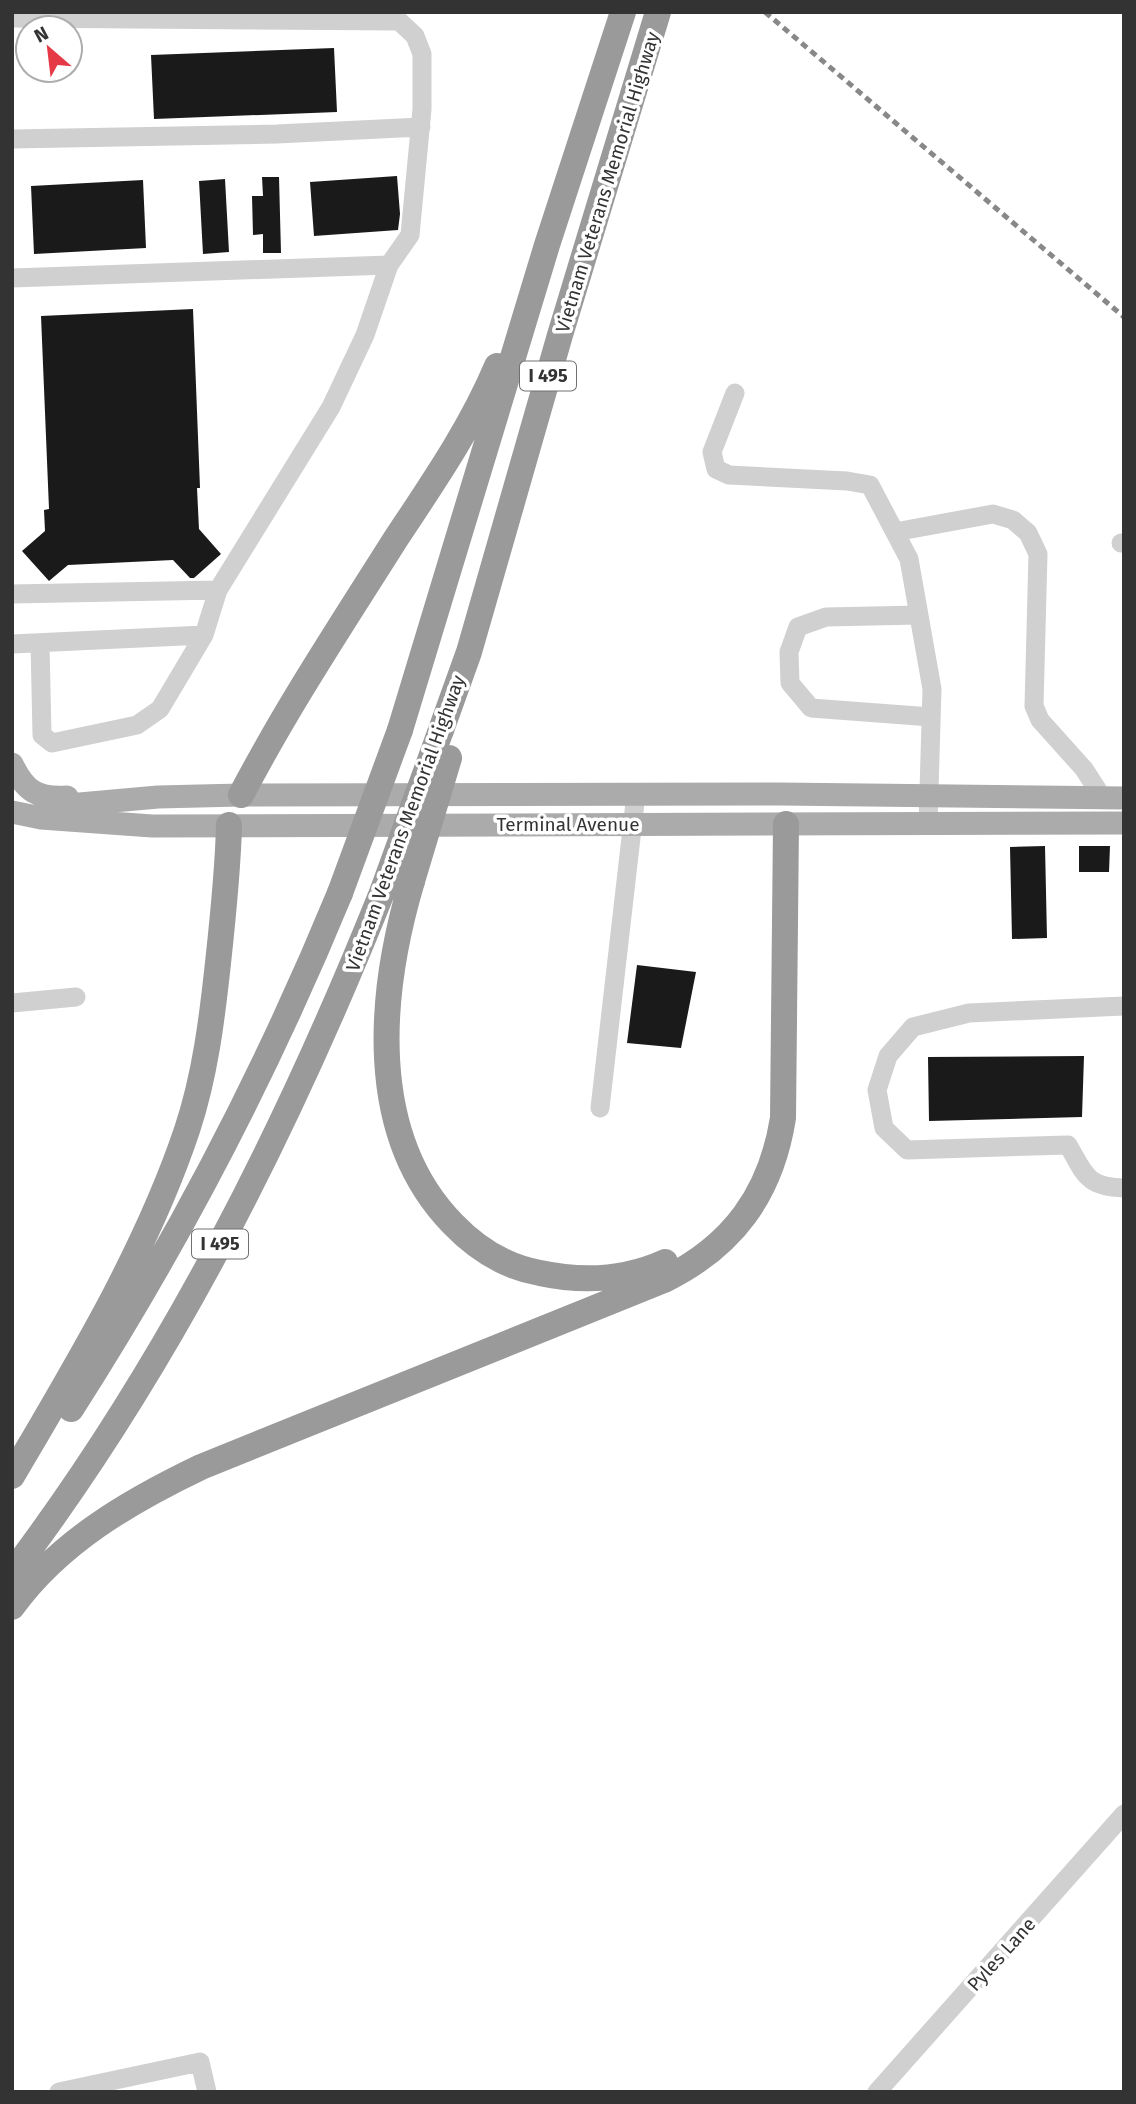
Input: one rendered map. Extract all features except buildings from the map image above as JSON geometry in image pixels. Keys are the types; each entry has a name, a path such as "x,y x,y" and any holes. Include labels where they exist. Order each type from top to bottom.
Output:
{"highway":[{"name":"Vietnam Veterans Memorial Highway","path":"12,1494 121,1330 221,1153 285,1020 340,893 400,730 547,245 623,13"},
{"name":"Vietnam Veterans Memorial Highway","path":"12,1573 124,1409 210,1263 252,1183 328,1023 450,728 468,652 560,335 657,18"},
{"path":"242,795 334,635 442,467 487,390 547,245"},
{"path":"450,728 392,966 387,1047 390,1087 397,1124 416,1173 434,1202 471,1241 501,1260 531,1272 587,1278 638,1272 668,1261 710,1231 734,1205 757,1162 765,1128 778,824"},
{"path":"12,1607 38,1576 76,1541 110,1516 159,1487 201,1467 664,1280 705,1256 727,1236 748,1211 764,1184 774,1158 783,1118 778,824"},
{"path":"12,1476 96,1331 157,1208 188,1128 210,1036 228,873 229,825"}],"main road":[{"path":"12,764 20,781 48,798 128,794 158,797"},
{"name":"Terminal Avenue","path":"12,811 158,797 242,795 780,794 1113,798"},
{"path":"778,824 780,794"},
{"path":"229,825 242,795"},
{"name":"Terminal Avenue","path":"12,811 41,818 152,825 1124,823"}],"street":[{"path":"12,18 399,21 415,36 422,54 421,127 410,235 389,265 365,335 331,407 218,590 204,635 160,709 137,725 52,743 42,735 40,643"},
{"path":"12,139 277,134 421,127"},
{"path":"12,278 389,265"},
{"path":"735,393 712,452 716,469 729,475 847,481 870,485 909,559 932,689 928,824"},
{"path":"895,532 993,514 1013,520 1028,533 1038,554 1034,706 1040,720 1113,798"},
{"path":"12,594 218,590"},
{"path":"919,615 825,617 798,627 789,652 790,683 811,708 932,717"},
{"path":"12,644 204,635"},
{"path":"600,1108 636,794"},
{"path":"12,1003 76,997"},
{"path":"1124,1006 969,1013 913,1027 888,1056 877,1090 884,1128 907,1150 1068,1145 1087,1178 1104,1188 1124,1188"},
{"name":"Pyles Lane","path":"877,2092 1124,1814"},
{"path":"59,2092 200,2062 207,2092"}],"railway":[{"path":"765,12 1124,317"}]}
